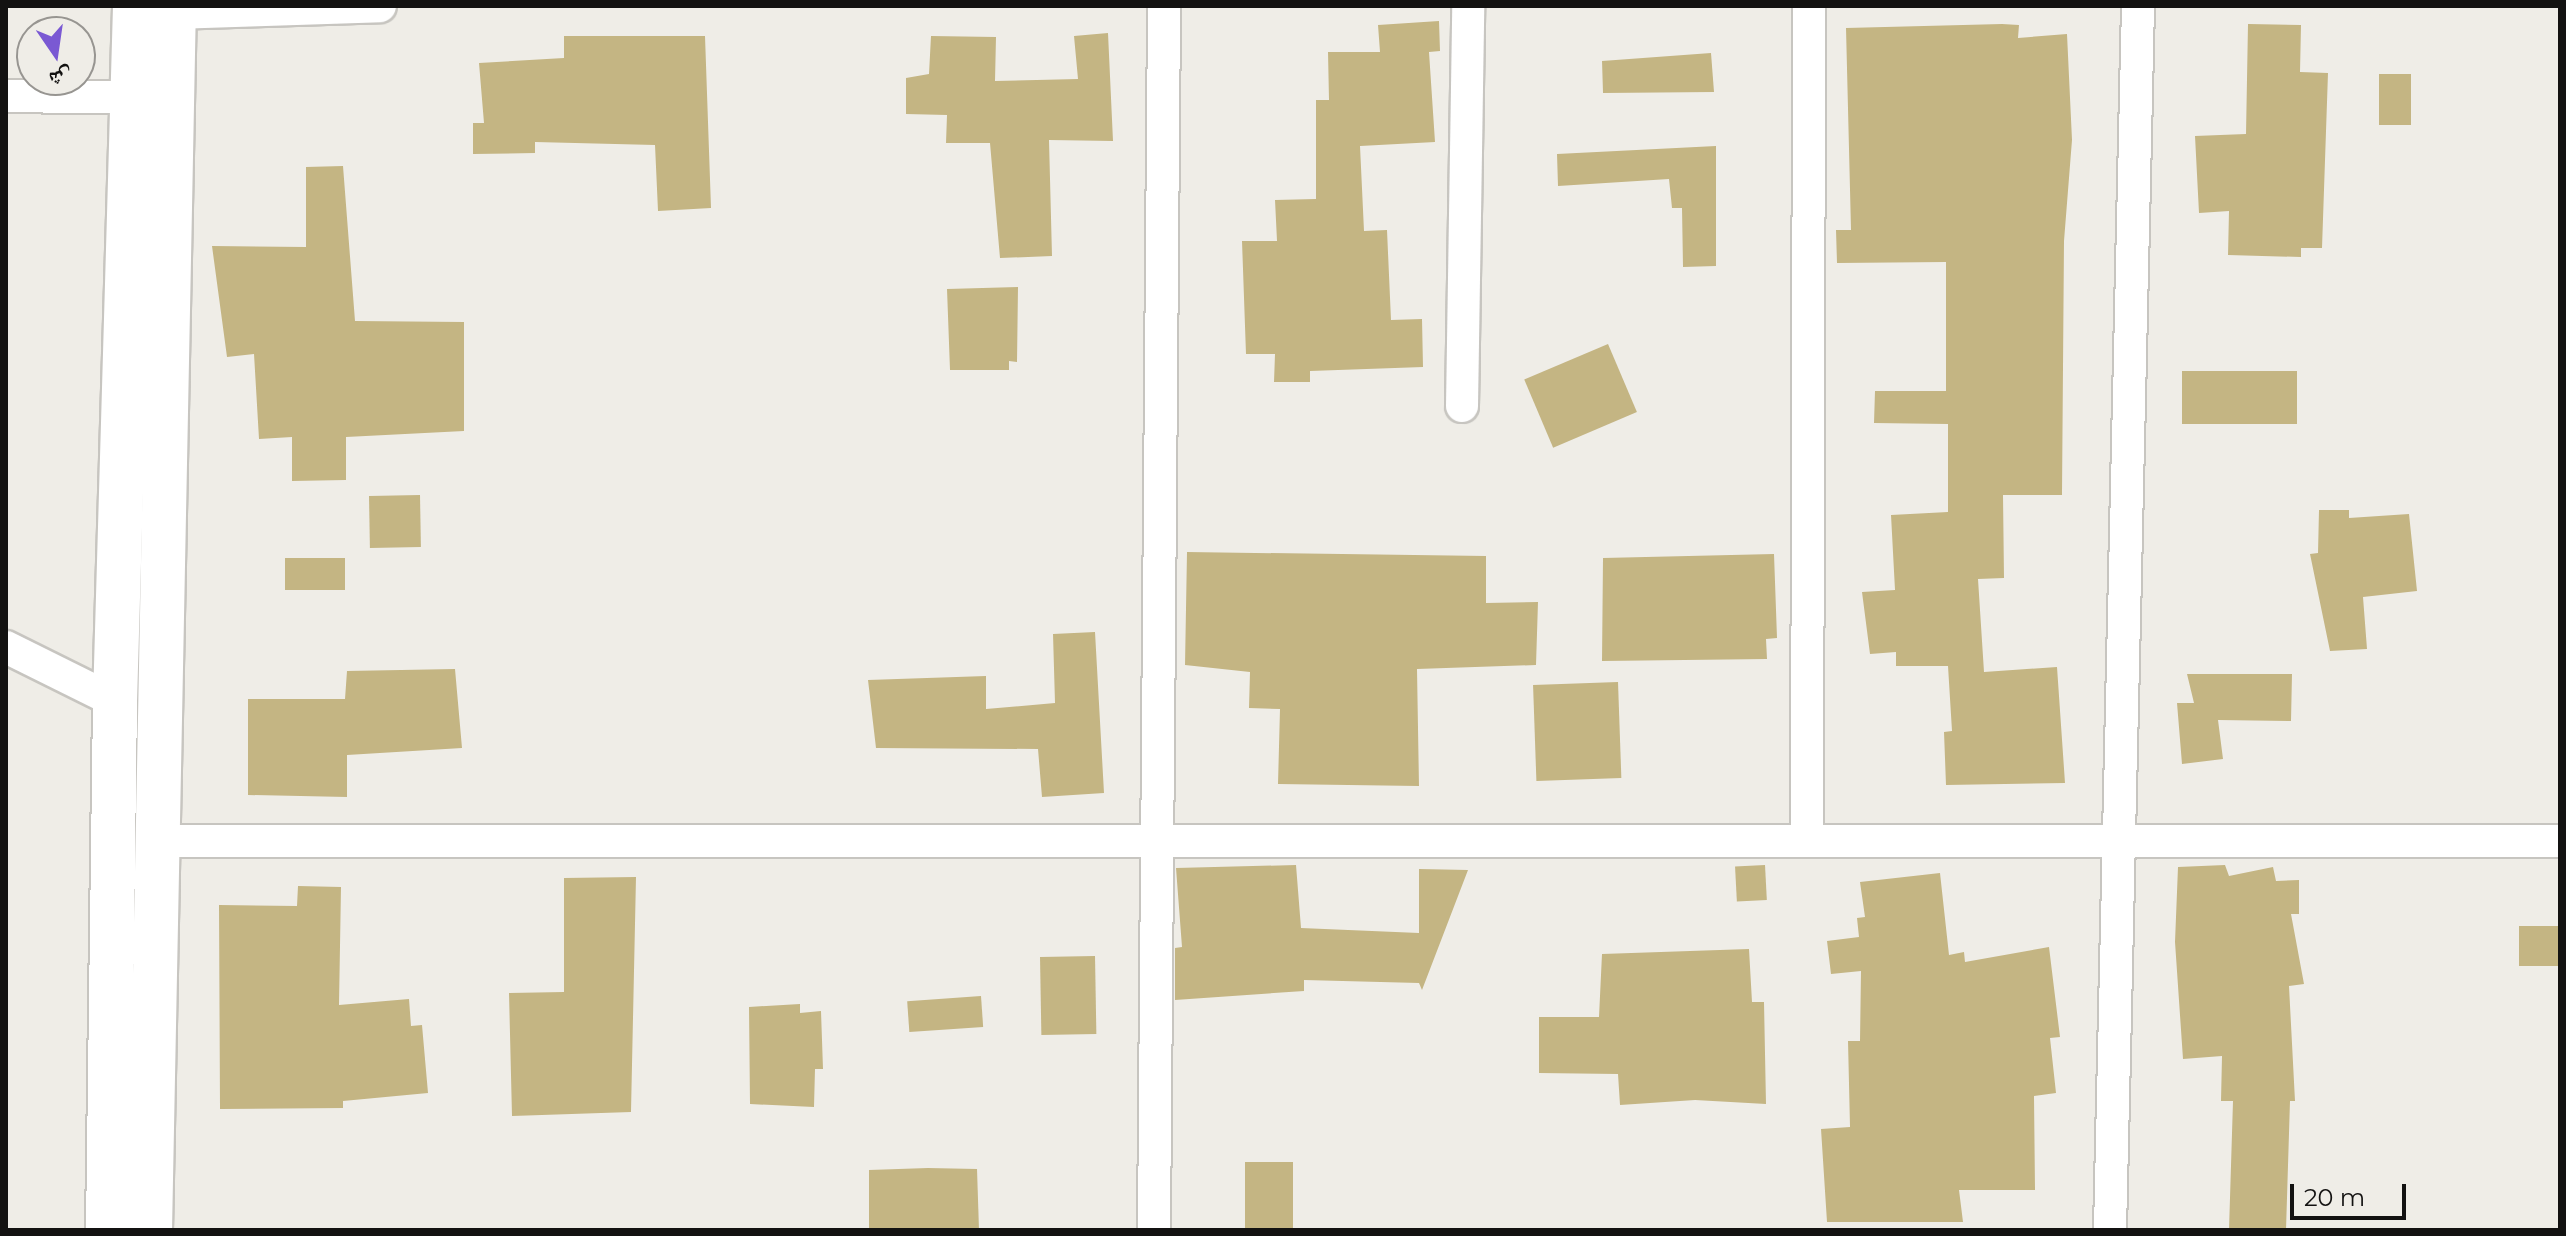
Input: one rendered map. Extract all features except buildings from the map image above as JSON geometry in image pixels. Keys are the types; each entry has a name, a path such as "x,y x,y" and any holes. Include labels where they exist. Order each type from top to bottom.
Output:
{"street":[{"path":"108,1230 115,701 161,8 380,6"},
{"path":"1154,1230 1164,6"},
{"path":"1462,406 1468,6"},
{"path":"1807,839 1809,6"},
{"path":"2110,1230 2138,6"},
{"path":"6,96 154,98"},
{"path":"150,1230 159,841 154,98"},
{"path":"6,647 115,701"},
{"path":"159,841 1157,837 2560,841"}]}
